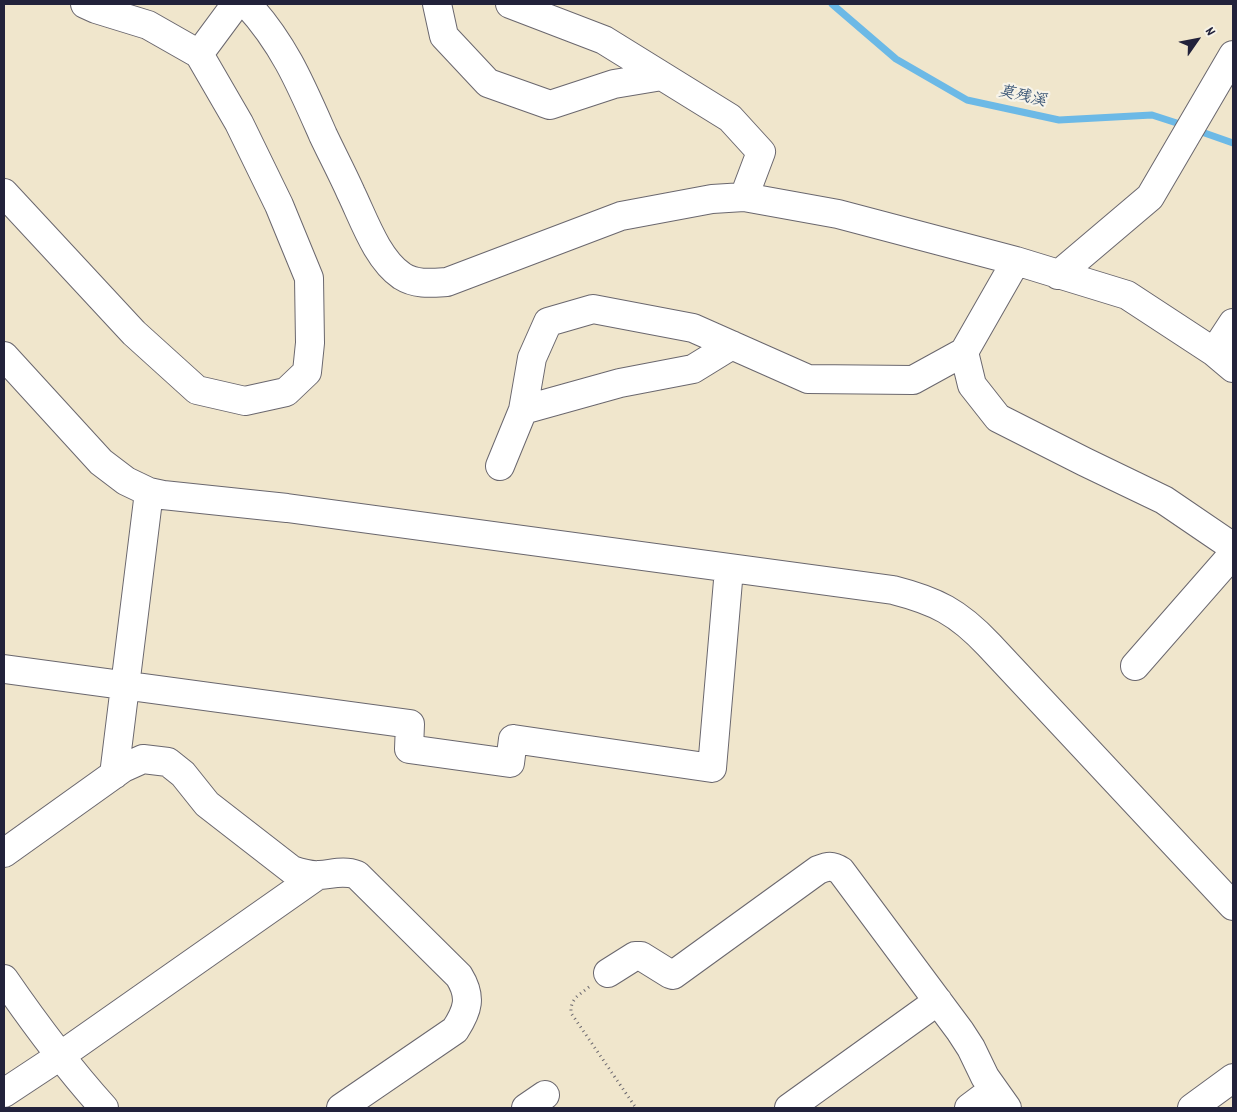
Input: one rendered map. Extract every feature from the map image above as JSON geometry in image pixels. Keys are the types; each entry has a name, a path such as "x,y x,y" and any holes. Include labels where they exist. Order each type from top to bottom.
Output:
{"street":[{"path":"4,193 134,334 197,390 245,401 286,392 307,372 310,343 309,278 279,205 243,132 199,54 148,25 85,4"},
{"path":"199,54 236,4"},
{"path":"247,4 264,22 284,52 370,233 386,259 403,277 423,284 447,282 621,216 712,199 744,197 838,214 1016,261 1127,295 1224,360 1233,323"},
{"path":"436,4 444,36 488,83 550,105 614,84 662,76"},
{"path":"510,4 604,40 730,118 761,152 744,197"},
{"path":"1058,275 1150,197 1233,55"},
{"path":"500,466 523,410 532,358 548,322 593,309 693,328 808,379 912,380 964,352 1016,261"},
{"path":"523,410 620,383 693,369 732,345"},
{"path":"964,352 972,385 998,418 1164,500 1233,547"},
{"path":"4,356 101,462 126,481 150,492 287,508 892,590 926,599 940,605 958,616 990,645 1233,906"},
{"path":"114,775 150,492"},
{"path":"1134,666 1233,554"},
{"path":"4,669 410,724 409,749 501,762 510,763 513,739 712,768 729,568"},
{"path":"4,853 114,775 138,760 150,758 168,762 183,774 197,794 207,804 292,870 303,874 318,875 350,872 357,875 459,976 466,990 467,998 465,1011 455,1030 341,1108"},
{"path":"608,974 634,956 641,956 673,975 818,870 834,866 842,871 938,1001 971,1048 1000,1099 969,1108"},
{"path":"4,1094 318,875"},
{"path":"4,979 40,1031 104,1108"},
{"path":"788,1108 938,1001"},
{"path":"1192,1108 1232,1081"}],"path":[{"path":"608,974 573,1000 570,1007 571,1013 636,1108"}],"waterway":[{"name":"莫残溪","path":"832,4 896,59 967,100 1059,120 1152,115 1186,126"},
{"name":"莫残溪","path":"1196,130 1233,143"}]}
